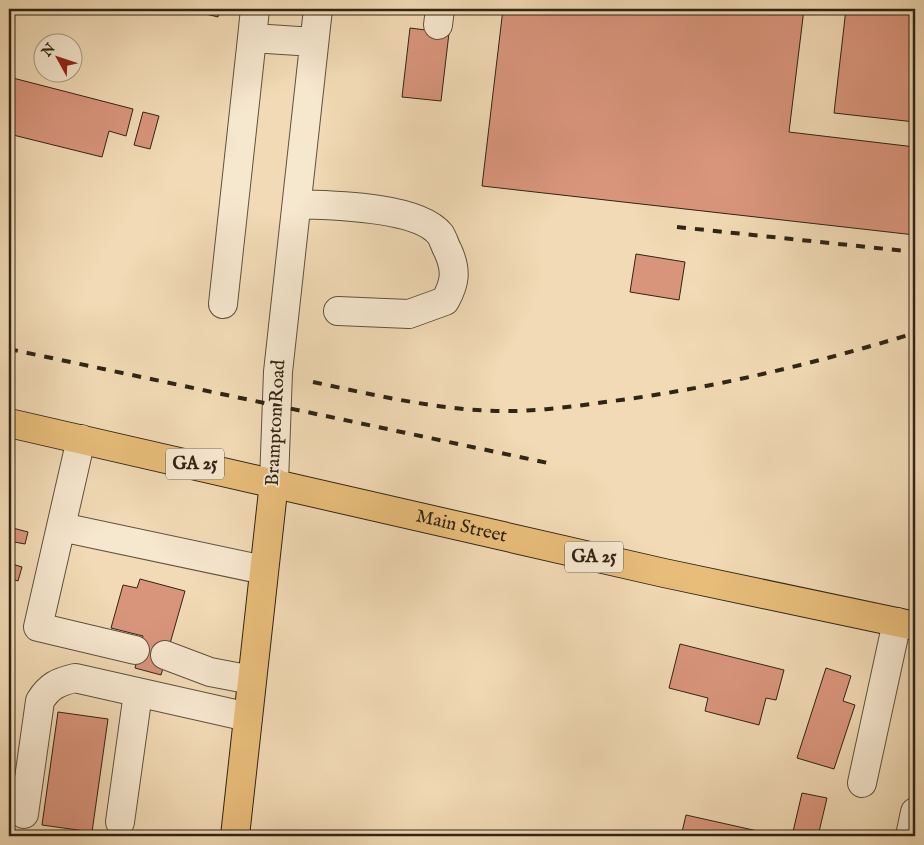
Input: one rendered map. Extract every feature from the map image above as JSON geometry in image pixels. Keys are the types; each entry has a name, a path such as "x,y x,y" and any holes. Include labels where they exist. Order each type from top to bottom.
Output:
{"main road":[{"name":"Main Street","path":"9,423 274,482 664,573 906,624"},
{"name":"Brampton Road","path":"235,836 274,482"}],"street":[{"path":"222,304 255,9"},
{"name":"Brampton Road","path":"274,482 278,372 318,9"},
{"path":"252,38 314,42"},
{"path":"296,204 361,207 412,216 439,233 451,258 454,283 445,301 409,314 338,311"},
{"path":"81,439 38,627 135,650"},
{"path":"60,527 264,570"},
{"path":"862,783 906,624"},
{"path":"164,655 210,672 252,680"},
{"path":"24,814 40,701 56,683 75,678 248,718"},
{"path":"120,822 138,693"},
{"path":"910,836 915,812"}],"building":[{"path":"203,9 221,9 218,17 202,13"},
{"path":"503,9 804,9 789,132 915,147 915,235 482,186"},
{"path":"846,9 915,9 915,122 834,113"},
{"path":"410,28 449,33 441,101 402,97"},
{"path":"9,77 133,109 126,136 109,131 102,157 9,134"},
{"path":"143,112 159,116 150,149 134,145"},
{"path":"636,254 685,262 679,300 630,292"},
{"path":"9,527 28,532 25,544 9,541"},
{"path":"9,563 22,567 18,581 9,578"},
{"path":"140,579 185,591 161,675 135,668 143,636 111,628 123,585 137,588"},
{"path":"680,644 784,670 776,700 766,698 759,725 705,711 708,698 669,688"},
{"path":"826,668 851,676 843,701 855,705 834,769 797,758"},
{"path":"58,712 108,719 92,832 42,825"},
{"path":"802,793 827,798 818,836 792,836"},
{"path":"686,815 771,834 771,836 681,836"}],"railway":[{"path":"677,227 915,252"},
{"path":"313,382 404,401 473,410 537,410 645,397 723,383 800,365 915,333"},
{"path":"9,349 548,463"}]}
